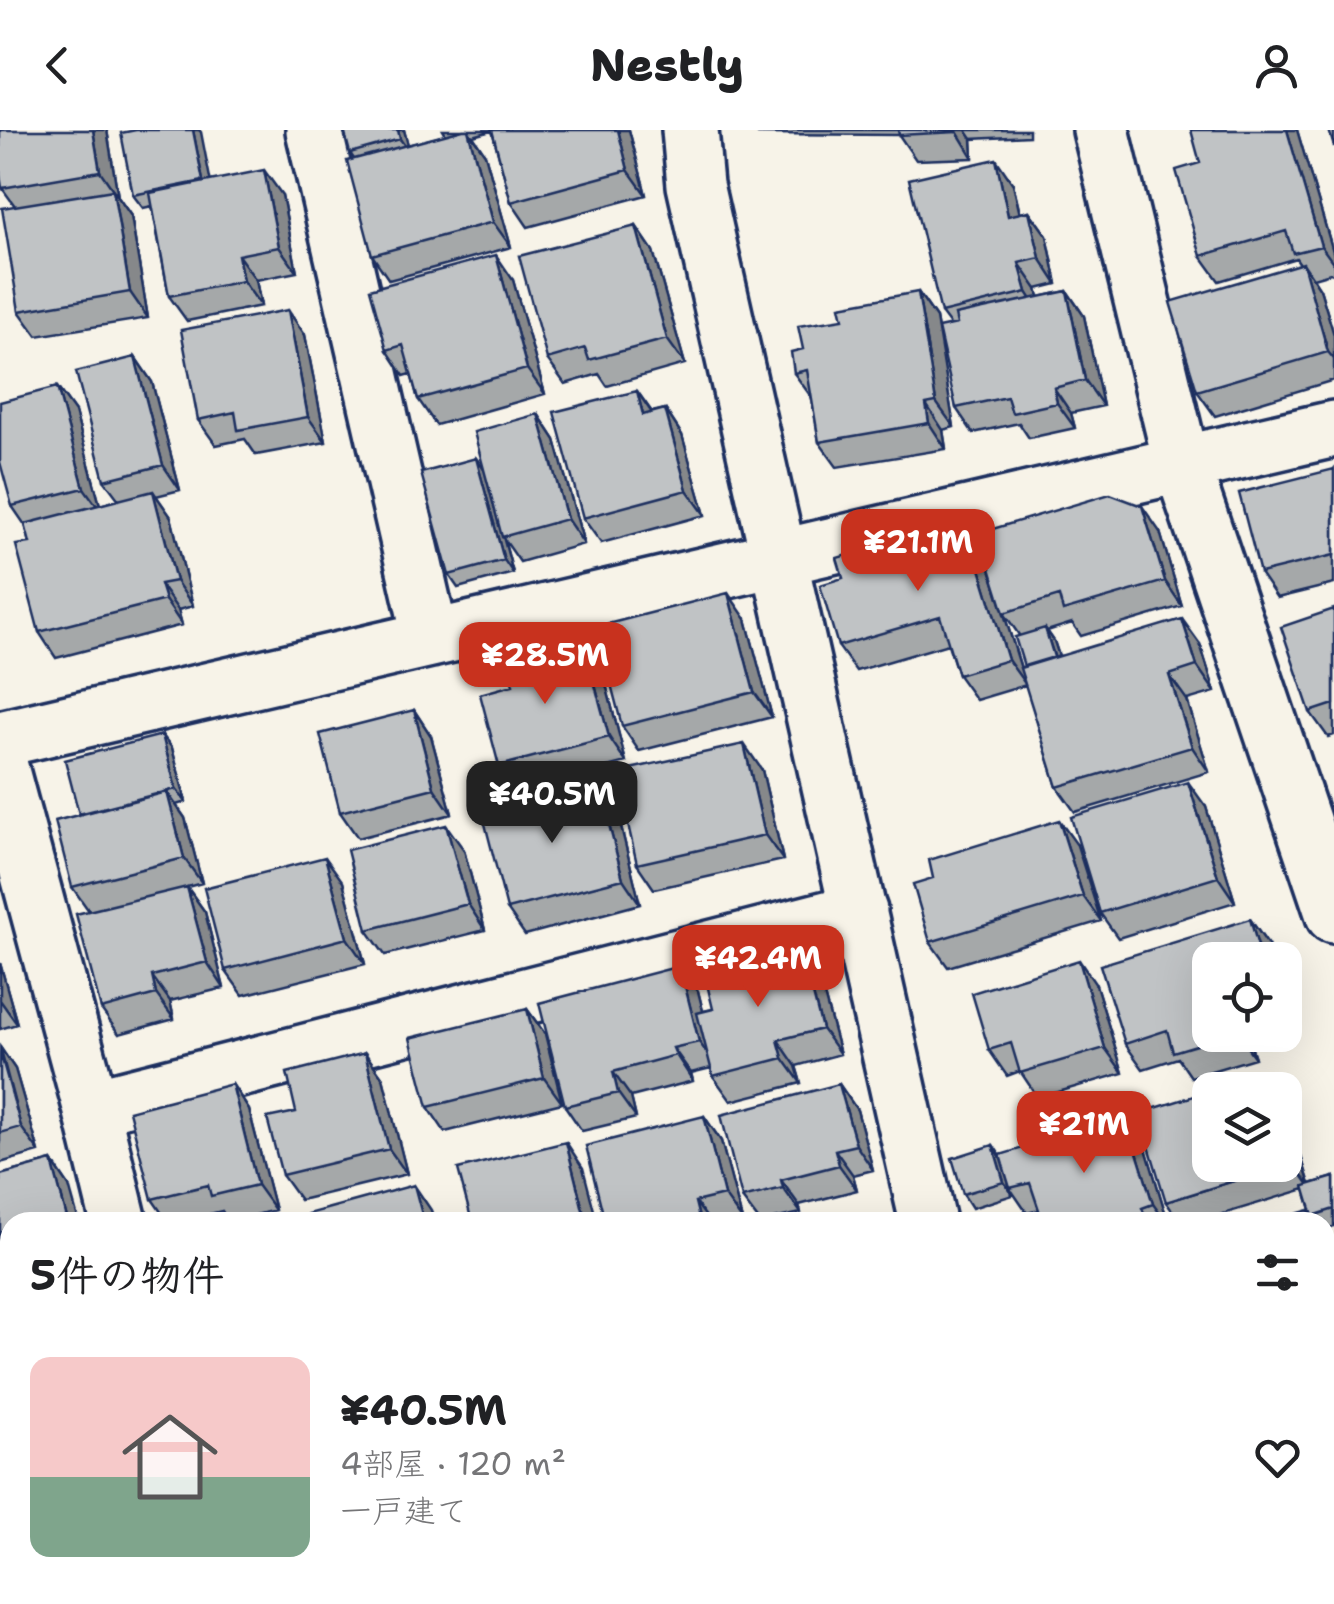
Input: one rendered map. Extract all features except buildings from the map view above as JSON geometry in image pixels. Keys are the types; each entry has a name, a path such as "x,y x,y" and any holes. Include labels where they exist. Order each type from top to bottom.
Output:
{"street":[{"path":"314,130 432,639"},
{"path":"690,130 695,185 926,1212"},
{"path":"1101,130 1182,465 1334,915"},
{"path":"0,739 1334,429"},
{"path":"0,768 117,1212"},
{"path":"91,1107 859,911"}]}
